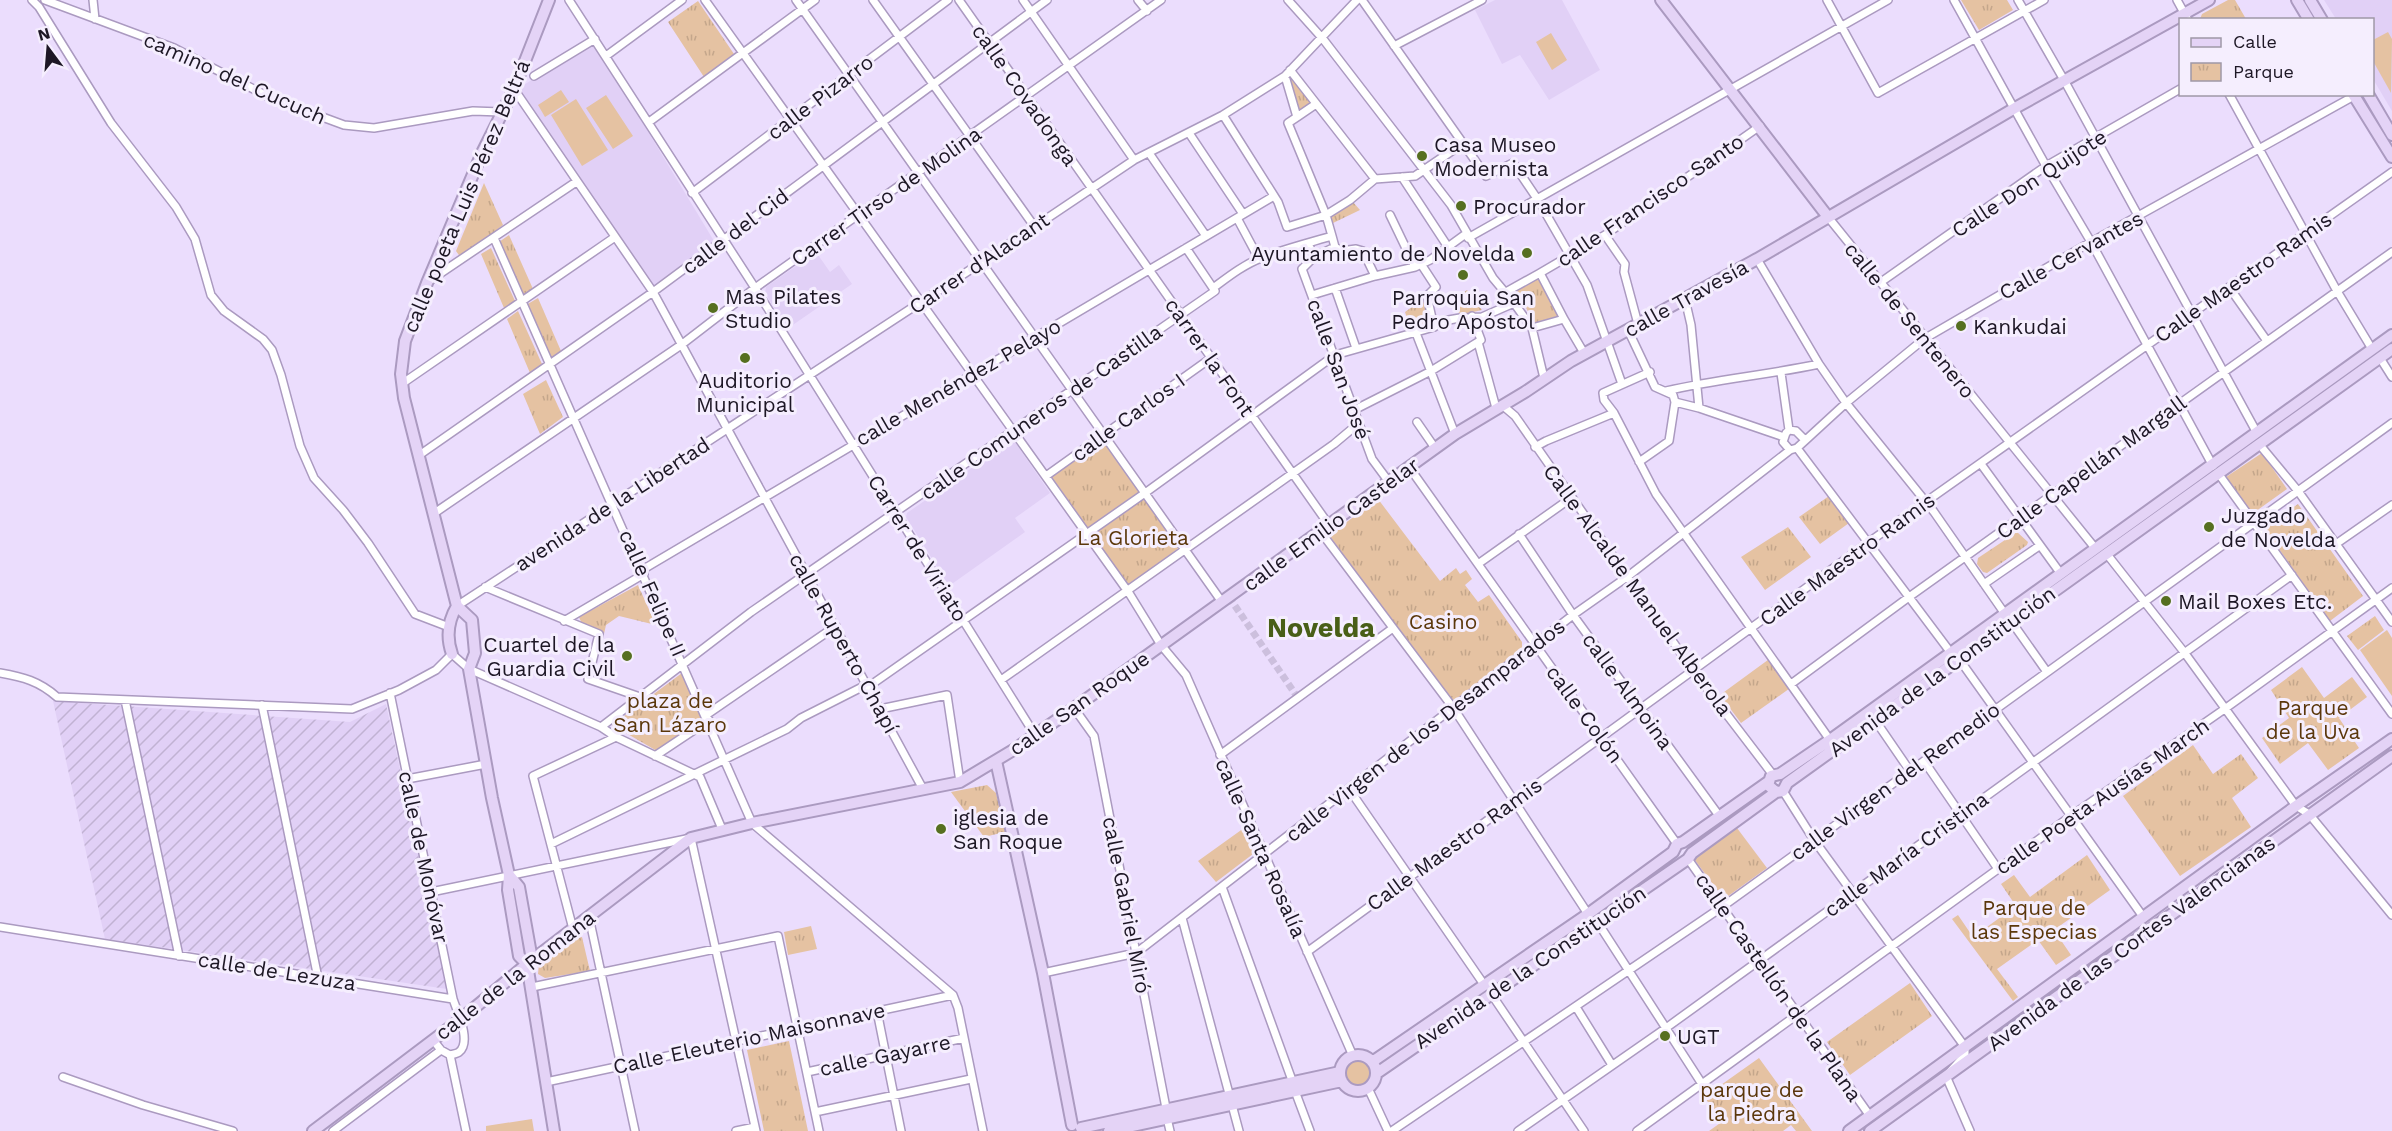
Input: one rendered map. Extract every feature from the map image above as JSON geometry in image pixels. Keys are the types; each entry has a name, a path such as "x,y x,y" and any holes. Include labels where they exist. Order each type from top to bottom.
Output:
{"street":[{"path":"32,0 39,7 111,123 176,207 195,239 211,295 224,311 263,339 272,350 300,446 314,478 343,510 368,543 415,614 449,627"},
{"name":"camino del Cucuch","path":"45,0 174,48 271,98 344,124 374,128 473,111 501,112"},
{"path":"93,0 95,19"},
{"name":"calle poeta Luis Pérez Beltrá","path":"549,0 514,89 501,112 427,283 405,341 401,374 404,398 457,606 472,620 475,653 469,669 509,874 508,890 519,956 527,964 532,987 554,1131"},
{"name":"Carrer de Viriato","path":"569,0 755,288 1035,735"},
{"path":"606,56 682,0"},
{"path":"705,0 745,52 1128,591"},
{"path":"796,0 1222,602"},
{"path":"649,122 815,0"},
{"path":"873,0 1034,226"},
{"name":"calle Pizarro","path":"692,193 948,0"},
{"name":"calle Covadonga","path":"958,0 1091,190"},
{"path":"1023,0 1134,160"},
{"name":"calle del Cid","path":"418,456 550,366 1047,0"},
{"path":"1138,0 1147,11"},
{"name":"Carrer Tirso de Molina","path":"433,514 681,345 755,288 1161,0"},
{"path":"1288,0 1323,39 1451,205 1504,293 1532,328 1544,378"},
{"path":"1360,0 1486,176 1513,164 1538,200 1587,285 1622,384"},
{"name":"Carrer d'Alacant","path":"810,375 1134,160 1223,115 1288,73 1360,0"},
{"path":"1394,46 1482,0"},
{"name":"calle de Sentenero","path":"1661,0 1924,339 2099,552 2144,601 2226,708 2296,806"},
{"path":"1827,0 1878,93 2044,0"},
{"path":"1312,295 1418,266 1888,0"},
{"path":"1954,0 2091,242 2215,469 2392,714"},
{"path":"2018,0 2064,80 2258,438 2392,622"},
{"path":"2177,0 2186,17"},
{"name":"calle Travesía","path":"2186,17 2209,0"},
{"path":"2297,0 2305,18"},
{"path":"2310,0 2321,18"},
{"name":"calle Travesía","path":"1525,392 1584,353 1757,259 2064,80 2179,21"},
{"path":"534,76 595,39"},
{"path":"1288,73 1316,104 1375,179"},
{"path":"1288,73 1297,117"},
{"name":"calle Ruperto Chapí","path":"514,89 652,292 923,789"},
{"name":"Calle Don Quijote","path":"1881,282 2046,166 2179,90"},
{"path":"2230,96 2337,291 2372,349"},
{"name":"Calle Cervantes","path":"1794,449 1924,339 2091,242 2260,150 2352,96"},
{"path":"2355,96 2392,157"},
{"path":"2369,96 2392,135"},
{"path":"1316,104 1288,123 1326,215 1335,247 1341,251 1356,249 1363,251 1375,276"},
{"path":"1223,115 1274,196 1287,227 1326,215 1350,200 1375,179 1415,176 1462,144"},
{"name":"calle Francisco Santo","path":"1504,293 1605,235 1760,126"},
{"path":"1189,133 1240,216 1259,259"},
{"path":"1149,153 1206,236"},
{"name":"Calle Maestro Ramis","path":"1307,952 1692,669 2392,172"},
{"path":"1402,177 1448,247"},
{"path":"427,283 576,182"},
{"name":"carrer la Font","path":"1091,190 1292,472 1325,528 1393,628 1454,709 1588,914"},
{"name":"calle Menéndez Pelayo","path":"564,621 764,496 1274,196"},
{"path":"1389,215 1418,266 1436,287 1427,296 1434,327"},
{"path":"1605,235 1624,264 1633,327 1655,387 1673,395 1675,402 1669,441 1639,462"},
{"name":"calle Comuneros de Castilla","path":"601,727 750,612 1072,391 1214,289 1259,259 1332,236"},
{"path":"403,383 615,237"},
{"name":"calle Felipe II","path":"494,238 708,718 752,823"},
{"path":"1308,243 1314,257 1335,247"},
{"path":"1186,248 1214,289"},
{"name":"Calle Capellán Margall","path":"1791,684 2392,252"},
{"name":"calle San José","path":"1314,257 1302,269 1372,459 1389,482"},
{"path":"1757,259 1819,364 1846,403 1926,503 2047,672"},
{"path":"1540,273 1584,353"},
{"path":"2229,287 2267,341"},
{"path":"1335,288 1356,348"},
{"path":"1685,299 1691,325 1699,408"},
{"path":"551,844 725,760 787,729 801,718 868,686 1145,493 1335,355 1416,333 1434,327 1443,321 1472,316 1482,317 1514,303"},
{"path":"1354,410 1431,371 1481,340 1472,316"},
{"path":"1532,328 1564,319"},
{"path":"1416,333 1455,434"},
{"name":"Avenida de la Constitución","path":"1372,1062 1598,923 1688,858 1830,740 1955,656 2215,469 2392,335"},
{"path":"1478,342 1499,407"},
{"name":"Avenida de la Constitución","path":"2258,438 2392,349"},
{"name":"calle Carlos I","path":"1046,476 1211,358"},
{"path":"2380,358 2392,377"},
{"path":"1666,391 1696,384 1781,373 1819,364"},
{"path":"1650,372 1603,393 1604,400 1614,413 1656,494 1830,740"},
{"path":"1781,373 1789,430 1783,442 1794,449 1869,542 1995,709 2144,918"},
{"name":"avenida de la Libertad","path":"457,606 810,375"},
{"path":"1515,416 1517,403 1525,392"},
{"name":"calle Emilio Castelar","path":"1161,645 1455,434 1525,392"},
{"path":"1675,402 1784,437"},
{"name":"Calle Alcalde Manuel Alberola","path":"1499,407 1515,416 1692,669 1778,783 1814,840 1893,945 1965,1047"},
{"path":"1535,447 1614,413"},
{"path":"1417,422 1436,448"},
{"path":"1001,680 1334,444 1359,423"},
{"name":"calle Virgen del Remedio","path":"1390,1131 1722,907 2392,423"},
{"path":"1789,430 1796,431 1804,439"},
{"name":"calle Virgen de los Desamparados","path":"1043,973 1136,952 1536,646 1573,615 1627,577 1794,449"},
{"path":"1981,464 2019,520 2061,574"},
{"name":"calle Colón","path":"1409,467 1678,846"},
{"path":"1478,564 1571,498"},
{"path":"2336,544 2392,505"},
{"name":"calle Almoina","path":"1519,534 1573,615 1719,817"},
{"path":"1984,584 2039,546"},
{"name":"Avenida de la Constitución","path":"2008,618 2061,574 2099,552"},
{"name":"calle María Cristina","path":"1518,1131 1666,1028 2292,575"},
{"path":"485,587 599,634 588,679 640,697"},
{"name":"calle Poeta Ausías March","path":"1637,1131 2071,816 2392,588"},
{"name":"calle Santa Rosalía","path":"1128,591 1161,645 1185,675 1353,1056"},
{"path":"457,606 451,616 449,644 452,654 469,669 601,727 616,737 700,777 722,829"},
{"path":"655,756 836,626"},
{"path":"1220,755 1393,628"},
{"name":"calle San Roque","path":"923,789 960,782 996,761 1161,645"},
{"path":"0,673 30,678 45,686 57,697 352,709 436,670 452,654"},
{"name":"Avenida de la Constitución","path":"1377,1073 1678,846 1719,817 1778,783 1875,720 1955,656"},
{"name":"calle de Monóvar","path":"390,693 453,999 461,1019 465,1044 460,1051 450,1055"},
{"path":"880,709 947,695 960,782"},
{"path":"125,700 178,956"},
{"path":"262,705 318,978"},
{"name":"calle Gabriel Miró","path":"1074,708 1094,736 1170,1131"},
{"path":"1875,720 1910,771"},
{"path":"573,929 533,776 616,737"},
{"name":"Avenida de las Cortes Valencianas","path":"1849,1131 2296,806 2392,739"},
{"name":"Avenida de las Cortes Valencianas","path":"1870,1131 2392,756"},
{"path":"996,761 1075,1129 1167,1113 1341,1076"},
{"path":"1924,761 1998,869"},
{"path":"407,779 486,764"},
{"name":"calle de la Romana","path":"313,1131 461,1019 527,964 691,838 722,829 923,789"},
{"path":"1350,789 1584,1131"},
{"path":"2296,806 2309,814 2392,915"},
{"path":"752,823 952,995 958,1008 983,1131"},
{"path":"431,892 691,838 755,1129 736,1131"},
{"path":"1678,846 1691,847 1688,858 1677,860 1678,846"},
{"name":"calle Castellón de la Plana","path":"1688,858 1870,1116"},
{"path":"1222,887 1310,1131"},
{"path":"589,917 636,1131"},
{"path":"1182,918 1239,1131"},
{"path":"1598,923 1702,1084"},
{"name":"calle de Lezuza","path":"0,927 453,999"},
{"path":"532,987 778,936 819,1131"},
{"name":"Calle Eleuterio Maisonnave","path":"546,1082 952,995"},
{"path":"1576,1006 1612,1065"},
{"path":"877,1011 901,1131"},
{"name":"calle Gayarre","path":"807,1072 964,1038"},
{"path":"433,1040 441,1050 450,1055 466,1131"},
{"path":"1965,1047 1965,1055 1946,1076 1970,1131"},
{"path":"333,1131 441,1050"},
{"path":"1353,1056 1364,1056 1372,1062 1377,1073 1374,1083 1359,1091 1353,1090 1341,1076 1344,1062 1353,1056"},
{"path":"63,1077 143,1105 233,1131"},
{"path":"815,1112 971,1079"},
{"path":"1368,1088 1390,1131"},
{"path":"1109,1131 1167,1113"}],"shaded area":[{"path":"1495,0 1562,0 1600,70 1549,100 1520,55 1502,64 1475,10"},
{"path":"2324,0 2392,0 2392,111 2374,81 2374,18 2335,18"},
{"path":"594,42 714,241 652,287 517,89"},
{"path":"816,252 830,272 839,265 852,284 787,329 765,293 766,287"},
{"path":"1009,442 1015,442 1050,493 1015,518 1025,532 949,586 906,517 907,513"},
{"path":"53,701 350,722 386,704 447,989 105,939"}],"green space":[{"path":"1961,0 2007,0 2013,10 1979,30"},
{"path":"2228,0 2235,0 2245,18 2200,18 2202,14"},
{"path":"698,1 734,54 704,77 668,22"},
{"path":"2388,32 2392,39 2391,93 2374,63 2374,39"},
{"path":"1551,33 1567,60 1552,70 1536,42"},
{"path":"1293,76 1313,103 1298,113 1287,80"},
{"path":"561,90 569,102 545,117 538,105"},
{"path":"606,95 633,136 613,149 586,108"},
{"path":"576,99 608,150 582,166 551,115"},
{"path":"484,183 503,225 461,258 456,251"},
{"path":"1353,202 1360,210 1331,224 1329,216"},
{"path":"509,235 533,289 522,296 499,242"},
{"path":"491,248 515,301 504,308 481,254"},
{"path":"1537,277 1558,316 1534,323 1516,289"},
{"path":"1467,290 1482,310 1460,315 1452,301"},
{"path":"1426,297 1431,321 1410,327 1405,312"},
{"path":"538,298 561,351 550,359 526,305"},
{"path":"518,311 542,364 530,373 507,319"},
{"path":"546,380 563,417 540,434 523,394"},
{"name":"La Glorieta","path":"1103,439 1180,547 1129,586 1051,476"},
{"path":"2262,453 2287,489 2252,514 2226,477"},
{"path":"1829,496 1849,523 1820,544 1799,517"},
{"name":"Casino","path":"1378,499 1440,581 1456,568 1460,574 1466,570 1472,579 1465,585 1478,602 1489,595 1522,642 1522,649 1455,700 1450,699 1438,684 1329,535"},
{"path":"2298,504 2363,596 2330,621 2264,528"},
{"path":"1788,527 1811,557 1765,590 1741,557"},
{"path":"2017,532 2028,542 2027,545 1987,573 1983,572 1977,564 1978,558"},
{"path":"638,585 656,625 619,616 606,625 604,634 582,624 579,617"},
{"path":"2375,616 2384,630 2358,650 2347,636"},
{"path":"2387,630 2392,638 2392,696 2360,650"},
{"path":"1772,657 1793,686 1741,723 1720,695"},
{"name":"Parque de la Uva","path":"2302,667 2324,698 2352,677 2367,697 2339,718 2359,748 2328,770 2308,743 2280,764 2262,738 2289,718 2271,690"},
{"name":"plaza de San Lázaro","path":"682,673 704,720 657,751 612,725"},
{"path":"2193,745 2213,774 2241,754 2258,778 2232,798 2251,827 2180,876 2123,796"},
{"path":"987,785 996,793 1005,832 984,837 951,792"},
{"path":"1244,828 1254,849 1253,854 1216,882 1198,861"},
{"path":"1737,828 1767,868 1724,899 1694,859"},
{"name":"Parque de las Especias","path":"2087,855 2110,890 2054,930 2071,955 2056,965 2038,940 1997,969 2018,997 2013,1001 1952,919 1958,915 1973,937 2016,906 2001,884 2014,875 2030,897"},
{"path":"811,926 817,949 788,955 784,932"},
{"path":"582,937 590,971 545,978 538,974 539,964 573,939"},
{"path":"1910,983 1932,1016 1850,1075 1827,1042"},
{"path":"789,1041 808,1131 764,1131 747,1050"},
{"path":"1358,1058 1364,1059 1372,1067 1372,1079 1364,1087 1358,1088 1352,1087 1344,1079 1343,1073 1344,1067 1352,1059"},
{"name":"parque de la Piedra","path":"1759,1058 1812,1131 1796,1131 1791,1125 1783,1131 1709,1131 1723,1121 1704,1097"},
{"path":"532,1119 534,1131 486,1131 486,1126"}],"tunnel":[{"path":"1229,597 1298,698"}],"place":[{"name":"Casa Museo Modernista","path":"1422,156"},
{"name":"Procurador","path":"1461,206"},
{"name":"Ayuntamiento de Novelda","path":"1527,253"},
{"name":"Parroquia San Pedro Apóstol","path":"1463,275"},
{"name":"Mas Pilates Studio","path":"713,308"},
{"name":"Kankudai","path":"1961,326"},
{"name":"Auditorio Municipal","path":"745,358"},
{"name":"Juzgado de Novelda","path":"2209,527"},
{"name":"Mail Boxes Etc.","path":"2166,601"},
{"name":"Cuartel de la Guardia Civil","path":"627,656"},
{"name":"iglesia de San Roque","path":"941,829"},
{"name":"UGT","path":"1665,1036"}],"district":[{"name":"Novelda","path":"1321,628"}]}
